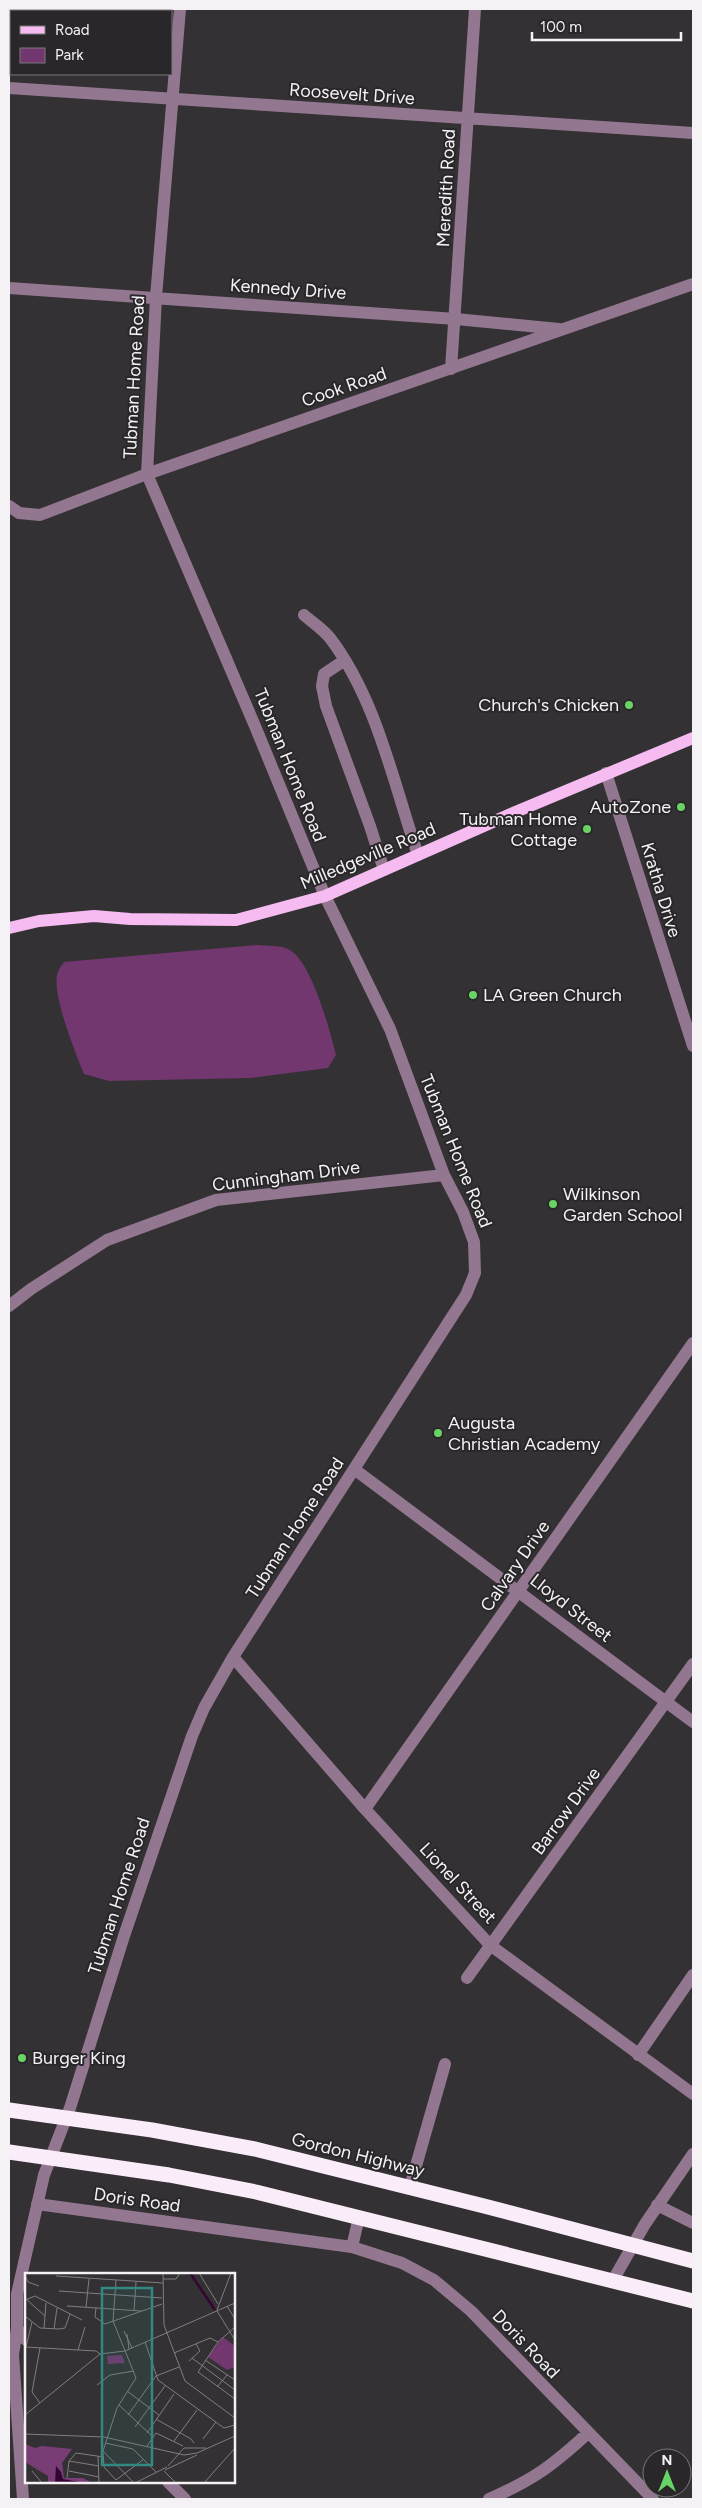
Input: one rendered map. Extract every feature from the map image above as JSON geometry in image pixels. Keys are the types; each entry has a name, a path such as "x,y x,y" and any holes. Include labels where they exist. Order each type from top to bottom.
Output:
{"highway":[{"name":"Gordon Highway","path":"9,2110 66,2117 223,2142 410,2187 693,2261"},
{"path":"9,2152 222,2185 693,2302"}],"main road":[{"name":"Milledgeville Road","path":"9,928 39,921 94,916 130,920 236,920 325,896 606,773 693,738"}],"street":[{"name":"Tubman Home Road","path":"23,2499 13,2405 13,2355 17,2328 16,2294 37,2204 51,2158 176,1780 204,1708 233,1657 466,1295 475,1273 474,1242 463,1212 444,1174 390,1029 325,896 256,726 147,474 156,297 180,9"},
{"name":"Meredith Road","path":"451,369 456,319 475,9"},
{"name":"Roosevelt Drive","path":"9,88 693,133"},
{"name":"Cook Road","path":"9,506 19,513 40,515 147,474 693,284"},
{"name":"Kennedy Drive","path":"9,288 456,319 564,330"},
{"path":"304,615 328,636 345,660 360,688 379,734 418,854"},
{"path":"345,660 324,674 322,686 326,706 384,870"},
{"name":"Kratha Drive","path":"606,773 693,1046"},
{"name":"Cunningham Drive","path":"9,1306 31,1289 107,1240 216,1200 444,1174"},
{"name":"Calvary Drive","path":"365,1809 693,1343"},
{"name":"Lloyd Street","path":"354,1469 519,1590 693,1722"},
{"name":"Lionel Street","path":"233,1657 365,1809 490,1945 693,2094"},
{"name":"Barrow Drive","path":"467,1978 693,1664"},
{"path":"638,2055 693,1975"},
{"path":"410,2187 445,2064"},
{"path":"612,2282 656,2205 693,2154"},
{"name":"Doris Road","path":"37,2204 352,2247 402,2263 434,2280 450,2292 653,2499"},
{"path":"656,2205 693,2224"},
{"path":"352,2247 358,2218"},
{"path":"17,2328 25,2339"},
{"path":"489,2499 528,2482 543,2472 588,2433"},
{"path":"169,2483 185,2499"}],"green space":[{"path":"257,945 277,946 288,949 296,955 304,966 318,997 336,1055 328,1068 250,1078 109,1081 84,1074 65,1023 58,993 56,981 58,972 64,962"}],"place":[{"name":"Church's Chicken","path":"629,705"},
{"name":"AutoZone","path":"681,807"},
{"name":"Tubman Home Cottage","path":"587,829"},
{"name":"LA Green Church","path":"473,995"},
{"name":"Wilkinson Garden School","path":"553,1204"},
{"name":"Augusta Christian Academy","path":"438,1433"},
{"name":"Burger King","path":"22,2058"}]}
